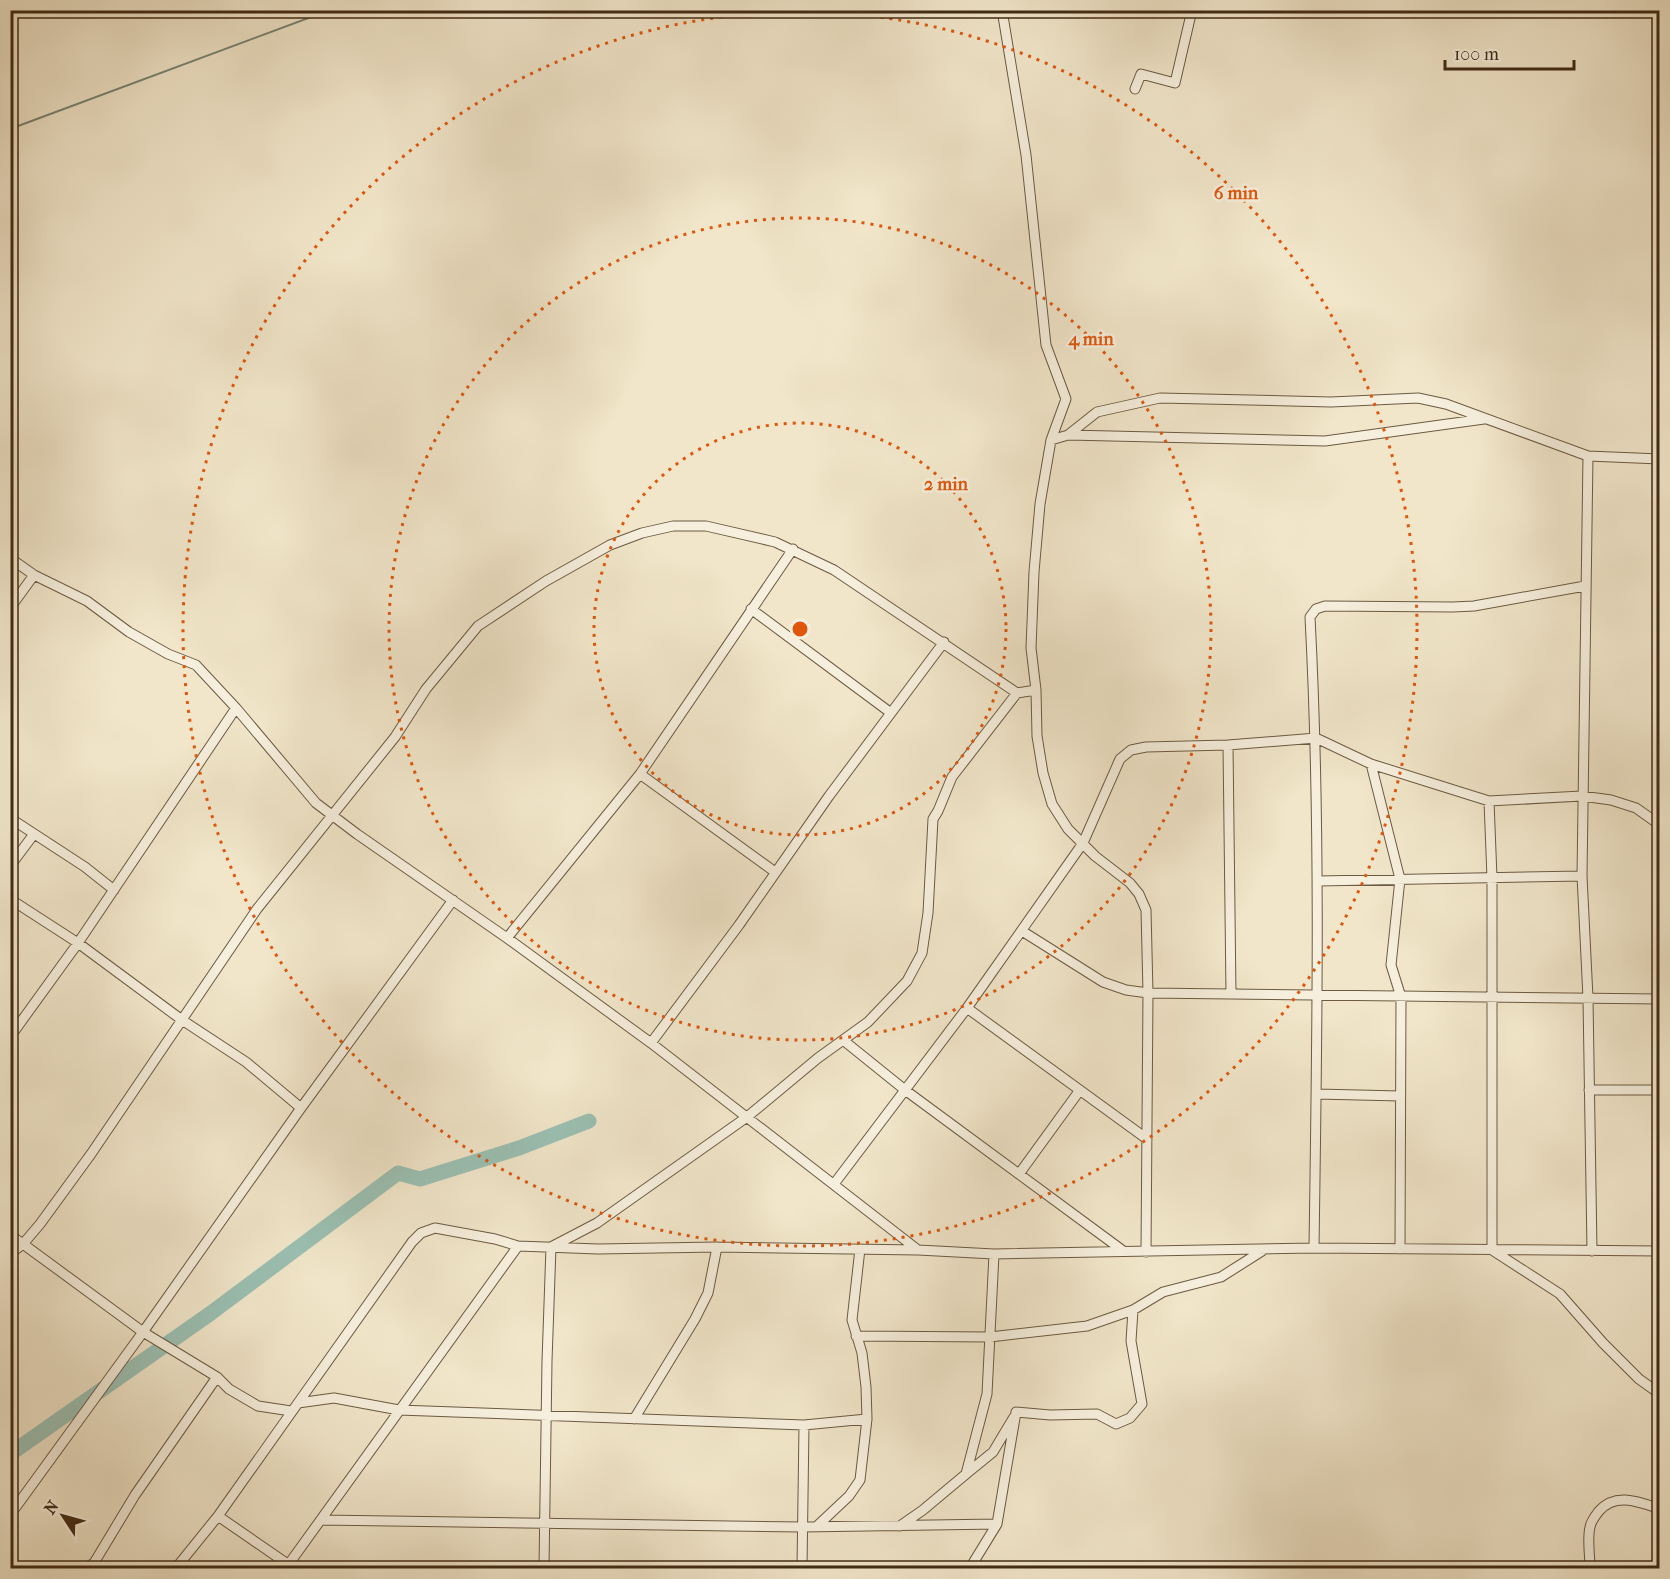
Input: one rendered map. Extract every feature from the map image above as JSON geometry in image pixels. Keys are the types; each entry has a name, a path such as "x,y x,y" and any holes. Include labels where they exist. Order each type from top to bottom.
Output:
{"street":[{"path":"1002,10 1026,156 1046,345 1066,399 1052,440 1040,504 1034,572 1031,648 1036,690 1037,736 1043,773 1052,804 1068,829 1095,856 1130,883 1139,894 1146,910 1148,993 1146,1252"},
{"path":"1135,89 1141,74 1175,83 1192,10"},
{"path":"1068,435 1098,412 1160,398 1331,402 1418,398 1446,404 1588,456 1659,459"},
{"path":"1052,440 1068,435 1325,441 1487,418"},
{"path":"1588,456 1582,876 1588,998 1592,1251"},
{"path":"10,1254 23,1244 40,1224 91,1154 257,909 395,737 426,688 478,626 546,581 610,545 642,533 673,526 706,526 776,542 834,570 1017,693"},
{"path":"507,938 640,774 793,549"},
{"path":"10,558 34,575 87,602 129,632 168,654 196,664 316,803 332,816 651,1042 918,1250"},
{"path":"10,608 34,575"},
{"path":"1314,1248 1319,996 1316,738 1310,617 1316,609 1325,606 1474,606 1586,586"},
{"path":"751,609 891,713"},
{"path":"651,1042 739,926 775,872 944,642"},
{"path":"551,1247 597,1223 747,1117 818,1058 868,1022 907,981 922,953 928,913 933,819 952,777 1017,693 1036,690"},
{"path":"10,1037 78,943 236,708"},
{"path":"834,1184 967,1008 1083,843 1120,759 1131,750 1146,747 1228,745 1316,738 1371,764 1489,801 1582,796 1611,800 1635,808 1659,825"},
{"path":"1228,745 1231,994"},
{"path":"1371,764 1400,879 1391,965 1401,997 1400,1249"},
{"path":"640,774 775,872"},
{"path":"1489,801 1492,878 1492,1250"},
{"path":"10,818 84,867 114,890"},
{"path":"10,866 34,834"},
{"path":"1318,881 1582,876"},
{"path":"10,899 78,943 182,1020 246,1062 301,1108"},
{"path":"10,1515 453,900"},
{"path":"1022,931 1103,981 1126,990 1148,993 1659,999"},
{"path":"967,1008 1147,1139"},
{"path":"843,1040 905,1090 1122,1250"},
{"path":"1019,1174 1080,1090"},
{"path":"1589,1090 1659,1090"},
{"path":"1317,1094 1400,1096"},
{"path":"176,1569 218,1516 412,1242 421,1233 435,1228 495,1239 518,1246 598,1249 717,1247 918,1250 994,1254 1314,1248 1659,1251"},
{"path":"10,1235 143,1332 217,1377 229,1389 258,1406 291,1411"},
{"path":"218,1516 288,1567 518,1246"},
{"path":"544,1569 551,1247"},
{"path":"634,1419 708,1293 717,1247"},
{"path":"816,1527 849,1496 860,1480 867,1419 866,1387 862,1353 852,1320 860,1250"},
{"path":"856,1336 990,1337 1087,1326 1133,1310 1164,1292 1221,1277 1263,1250"},
{"path":"1492,1250 1560,1294 1603,1343 1659,1394"},
{"path":"966,1474 987,1394 994,1254"},
{"path":"1016,1412 1050,1415 1097,1414 1116,1424 1130,1418 1142,1404 1131,1341 1133,1310"},
{"path":"86,1569 94,1563 135,1495 217,1377"},
{"path":"298,1403 334,1398 399,1410 804,1425 867,1419"},
{"path":"900,1526 933,1503 993,1452 1016,1412"},
{"path":"970,1569 998,1524 1016,1412"},
{"path":"802,1569 804,1425"},
{"path":"1590,1569 1590,1525 1606,1504 1620,1500 1637,1501 1659,1509"},
{"path":"321,1520 802,1527 998,1524"}],"waterway":[{"path":"10,129 330,10"},
{"path":"10,1454 211,1313 398,1173 420,1179 519,1148 589,1121"}]}
